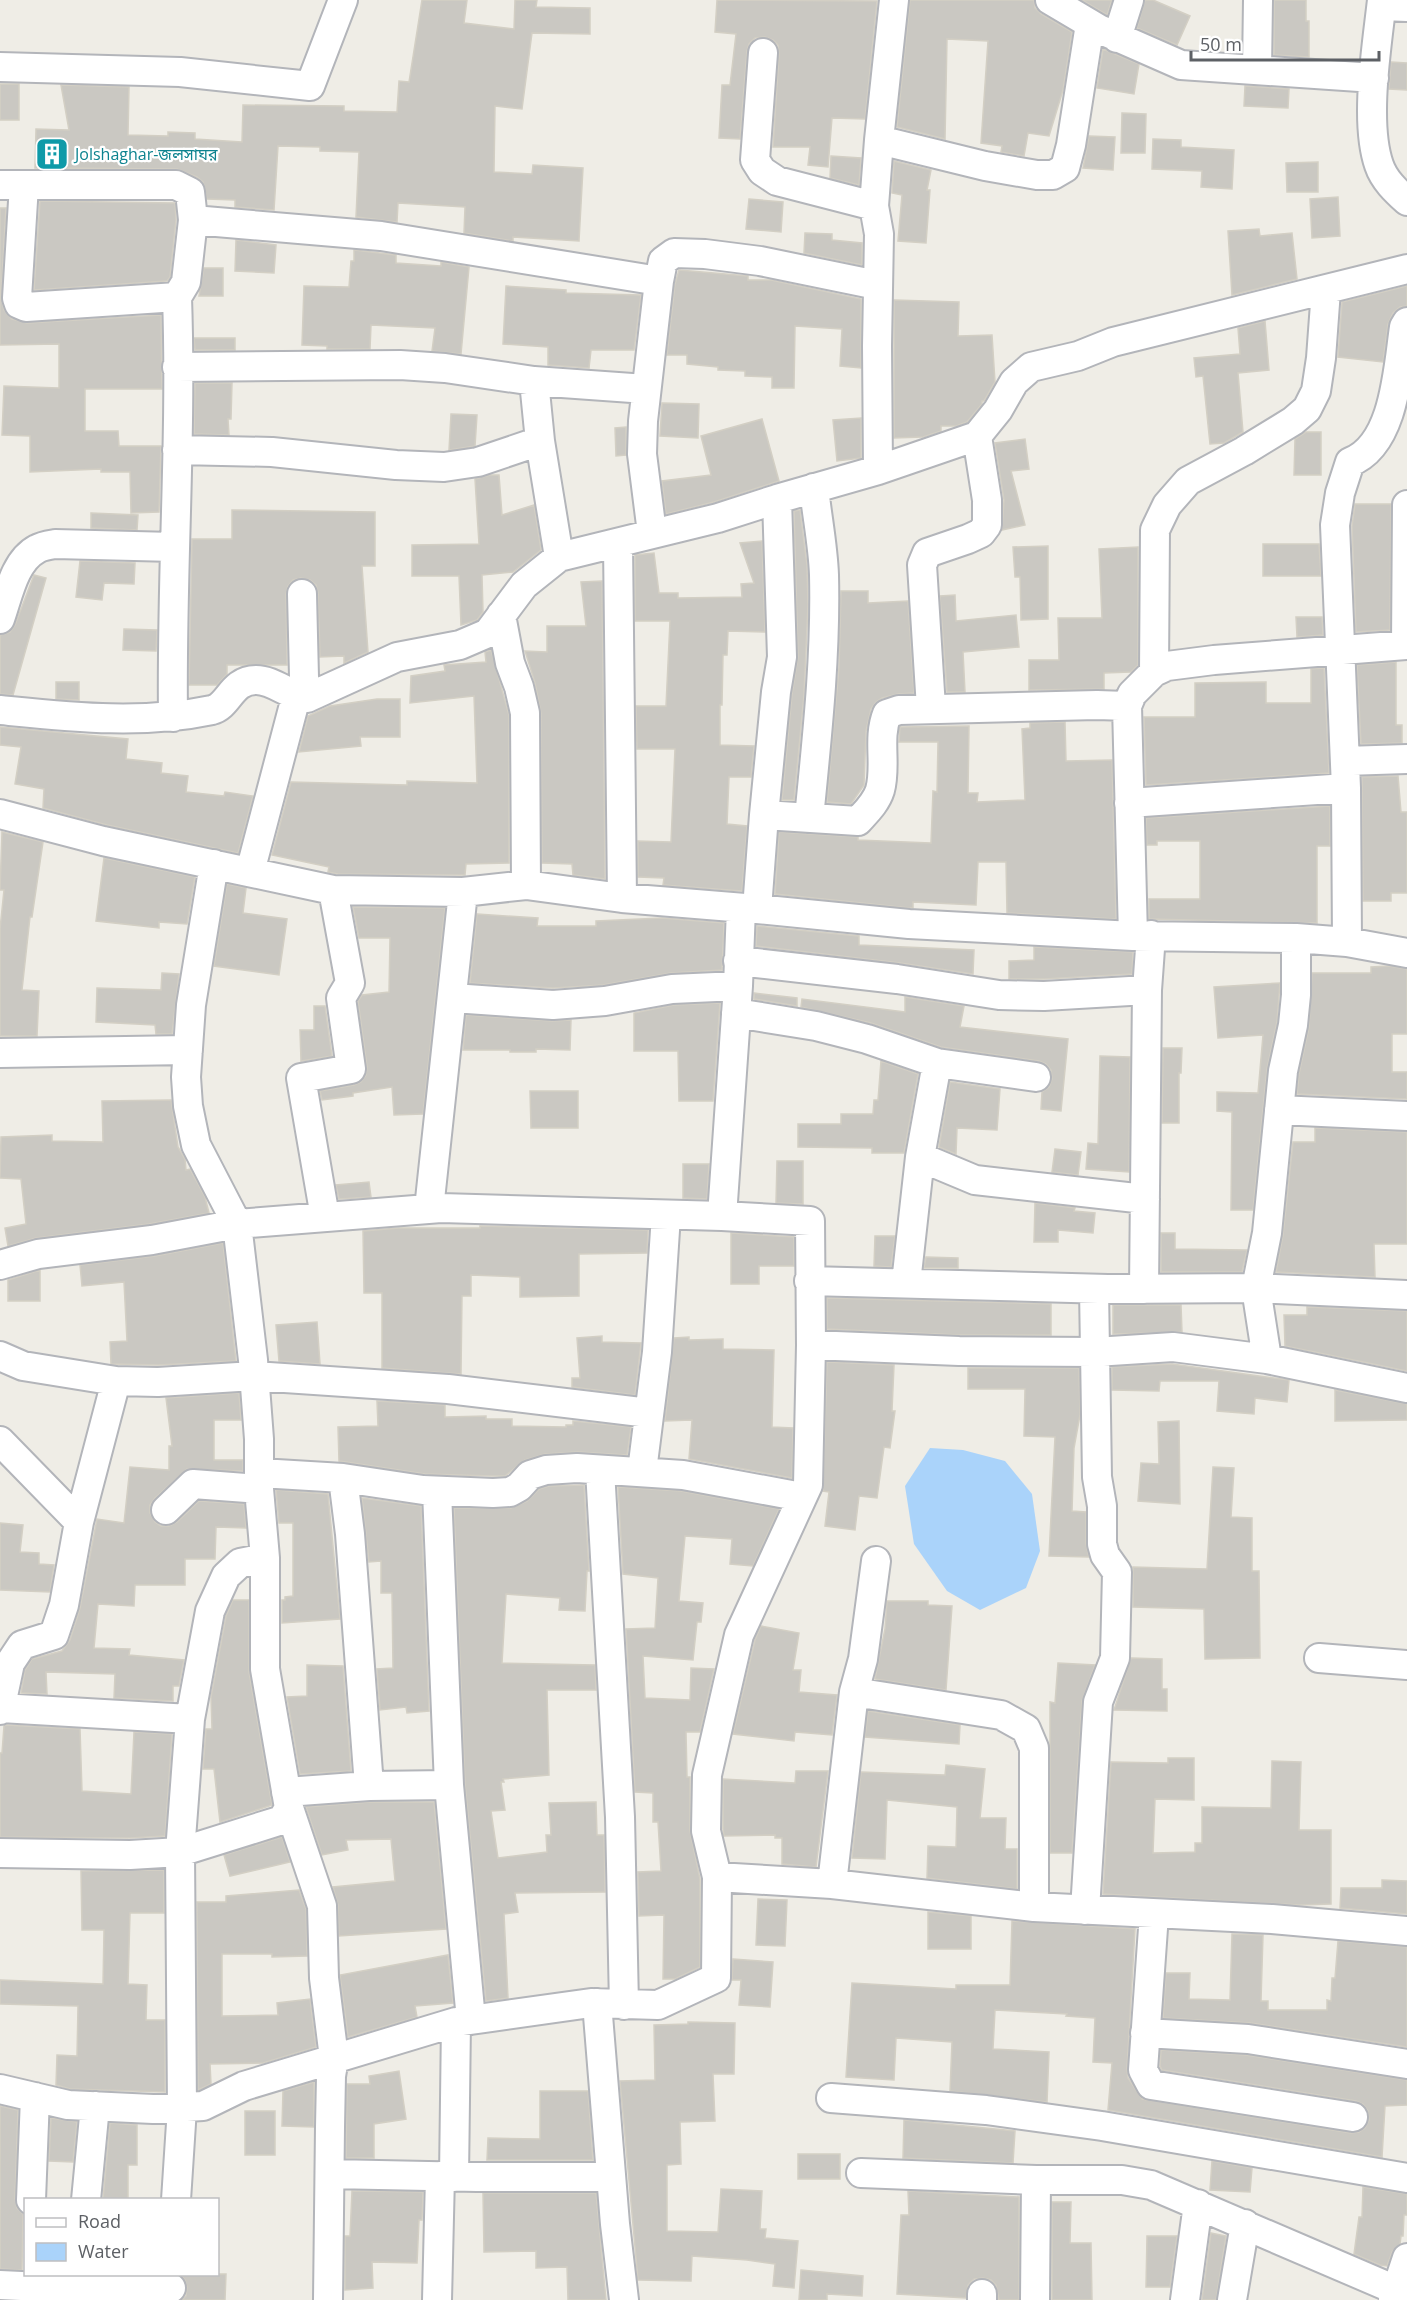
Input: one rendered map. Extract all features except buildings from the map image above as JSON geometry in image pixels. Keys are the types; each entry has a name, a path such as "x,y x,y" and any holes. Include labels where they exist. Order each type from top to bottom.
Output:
{"street":[{"path":"0,67 180,72 310,86 343,0"},
{"path":"878,471 879,234 874,206 894,0"},
{"path":"1050,0 1117,38 1181,65 1374,78"},
{"path":"1117,38 1129,0"},
{"path":"1257,70 1258,0"},
{"path":"1390,4 1374,78 1373,133 1379,165 1390,186 1407,201"},
{"path":"879,140 985,166 1037,175 1053,175 1065,168 1071,146 1090,24"},
{"path":"763,53 755,160 762,171 777,181 874,206"},
{"path":"173,717 172,631 177,450 177,297 186,282 193,220 190,192 176,185 12,185 19,304 26,307 177,297"},
{"path":"193,220 381,237 659,281"},
{"path":"652,533 642,454 646,389 663,261 674,253 684,253 760,261 877,285"},
{"path":"0,710 100,719 173,717 216,709 241,682 257,680 302,698 397,657 460,645 488,633 524,585 559,556 618,544 652,533 718,518 878,471 977,436 998,410 1014,382 1031,367 1078,356 1124,339 1407,269"},
{"path":"1154,672 1155,530 1167,505 1188,481 1244,451 1293,421 1307,409 1316,391 1322,358 1326,290"},
{"path":"1347,942 1345,774 1335,525 1340,493 1350,462 1362,458 1373,447 1393,404 1404,327 1407,322"},
{"path":"177,367 400,365 445,368 534,381 646,389"},
{"path":"534,381 540,441 559,556"},
{"path":"931,708 922,565 927,553 968,540 981,533 987,525 987,500 977,436"},
{"path":"177,450 272,452 396,465 444,467 478,462 540,441"},
{"path":"809,818 824,655 825,610 824,571 814,488"},
{"path":"722,1216 738,987 764,815 776,692 782,657 777,499"},
{"path":"1144,1289 1147,990 1129,802 1127,706 1132,694 1154,672 1167,666 1214,660 1407,645 1407,505"},
{"path":"0,619 19,568 37,549 55,544 174,547"},
{"path":"618,544 622,898"},
{"path":"250,872 302,698 303,594"},
{"path":"501,615 510,663 525,713 526,885"},
{"path":"764,815 858,821 870,809 880,790 882,726 887,714 899,710 1127,706"},
{"path":"1129,802 1345,774 1407,759"},
{"path":"0,814 103,841 333,890 463,891 526,885 622,898 909,924 1142,935 1296,939 1347,942 1407,953"},
{"path":"214,864 191,1005 186,1077 188,1106 196,1145 237,1224 254,1376 265,1558 266,1669 287,1800 322,1906 324,1978 334,2058 331,2086 328,2300"},
{"path":"325,1217 301,1078 351,1069 341,998 350,983 333,890"},
{"path":"429,1209 463,891"},
{"path":"1267,1359 1256,1288 1267,1233 1283,1071 1293,1025 1296,995 1296,939"},
{"path":"453,998 552,1005 605,1001 672,989 897,979 999,995 1044,996 1147,990"},
{"path":"738,987 816,1026 937,1063 1036,1077"},
{"path":"0,1053 188,1050"},
{"path":"906,1283 920,1157 937,1063"},
{"path":"1279,1110 1407,1116"},
{"path":"920,1157 975,1180 1145,1199"},
{"path":"0,1265 38,1254 152,1240 237,1224 429,1209 722,1216 810,1221 811,1345 808,1485 739,1635 707,1775 706,1831 717,1876 717,1978 658,2005 611,2004 464,2021 244,2086 203,2106 153,2109 68,2105 0,2089"},
{"path":"642,1471 657,1352 666,1215"},
{"path":"809,1281 1094,1289 1256,1288 1407,1295"},
{"path":"1085,1910 1098,1702 1115,1658 1117,1572 1105,1555 1102,1544 1102,1506 1097,1477 1094,1289"},
{"path":"811,1345 959,1351 1095,1352 1173,1347 1267,1359 1407,1388"},
{"path":"0,1356 23,1366 116,1381 158,1382 254,1376 448,1389 649,1413"},
{"path":"116,1381 79,1522 64,1605 54,1635 22,1645 10,1662 0,1709 190,1719"},
{"path":"0,1441 79,1522"},
{"path":"166,1510 193,1484 343,1478 437,1491 494,1493 510,1492 530,1476 546,1470 577,1468 683,1475 802,1497"},
{"path":"600,1470 620,1817 611,2004 611,2177 624,2300"},
{"path":"343,1478 350,1534 369,1786"},
{"path":"437,1491 449,1785 464,2021 447,2176 437,2300"},
{"path":"176,2198 182,2108 180,1852 190,1719 210,1611 226,1576 240,1563 265,1558"},
{"path":"832,1884 854,1692 863,1659 876,1561"},
{"path":"1319,1658 1407,1665"},
{"path":"854,1692 1001,1715 1026,1729 1034,1748 1034,1907"},
{"path":"287,1800 369,1786 449,1785"},
{"path":"0,1853 130,1855 180,1852 282,1820 287,1800"},
{"path":"717,1876 832,1884 1034,1907 1272,1919 1407,1931"},
{"path":"1154,1914 1143,2070 1151,2085 1353,2117"},
{"path":"1145,2033 1248,2039 1407,2064"},
{"path":"31,2198 35,2097"},
{"path":"831,2098 986,2110 1102,2126 1407,2178"},
{"path":"86,2198 95,2106"},
{"path":"861,2173 1036,2180 1122,2180 1150,2185 1245,2224 1395,2295 1407,2258"},
{"path":"330,2174 611,2177"},
{"path":"1035,2300 1036,2180"},
{"path":"1185,2300 1198,2204"},
{"path":"1232,2300 1245,2224"},
{"path":"19,2286 84,2282 171,2288"}],"water":[{"path":"930,1448 963,1450 1005,1461 1032,1494 1040,1551 1026,1588 980,1610 947,1591 914,1544 905,1486"}],"place":[{"name":"Jolshaghar-জলসাঘর","path":"52,154"}]}
